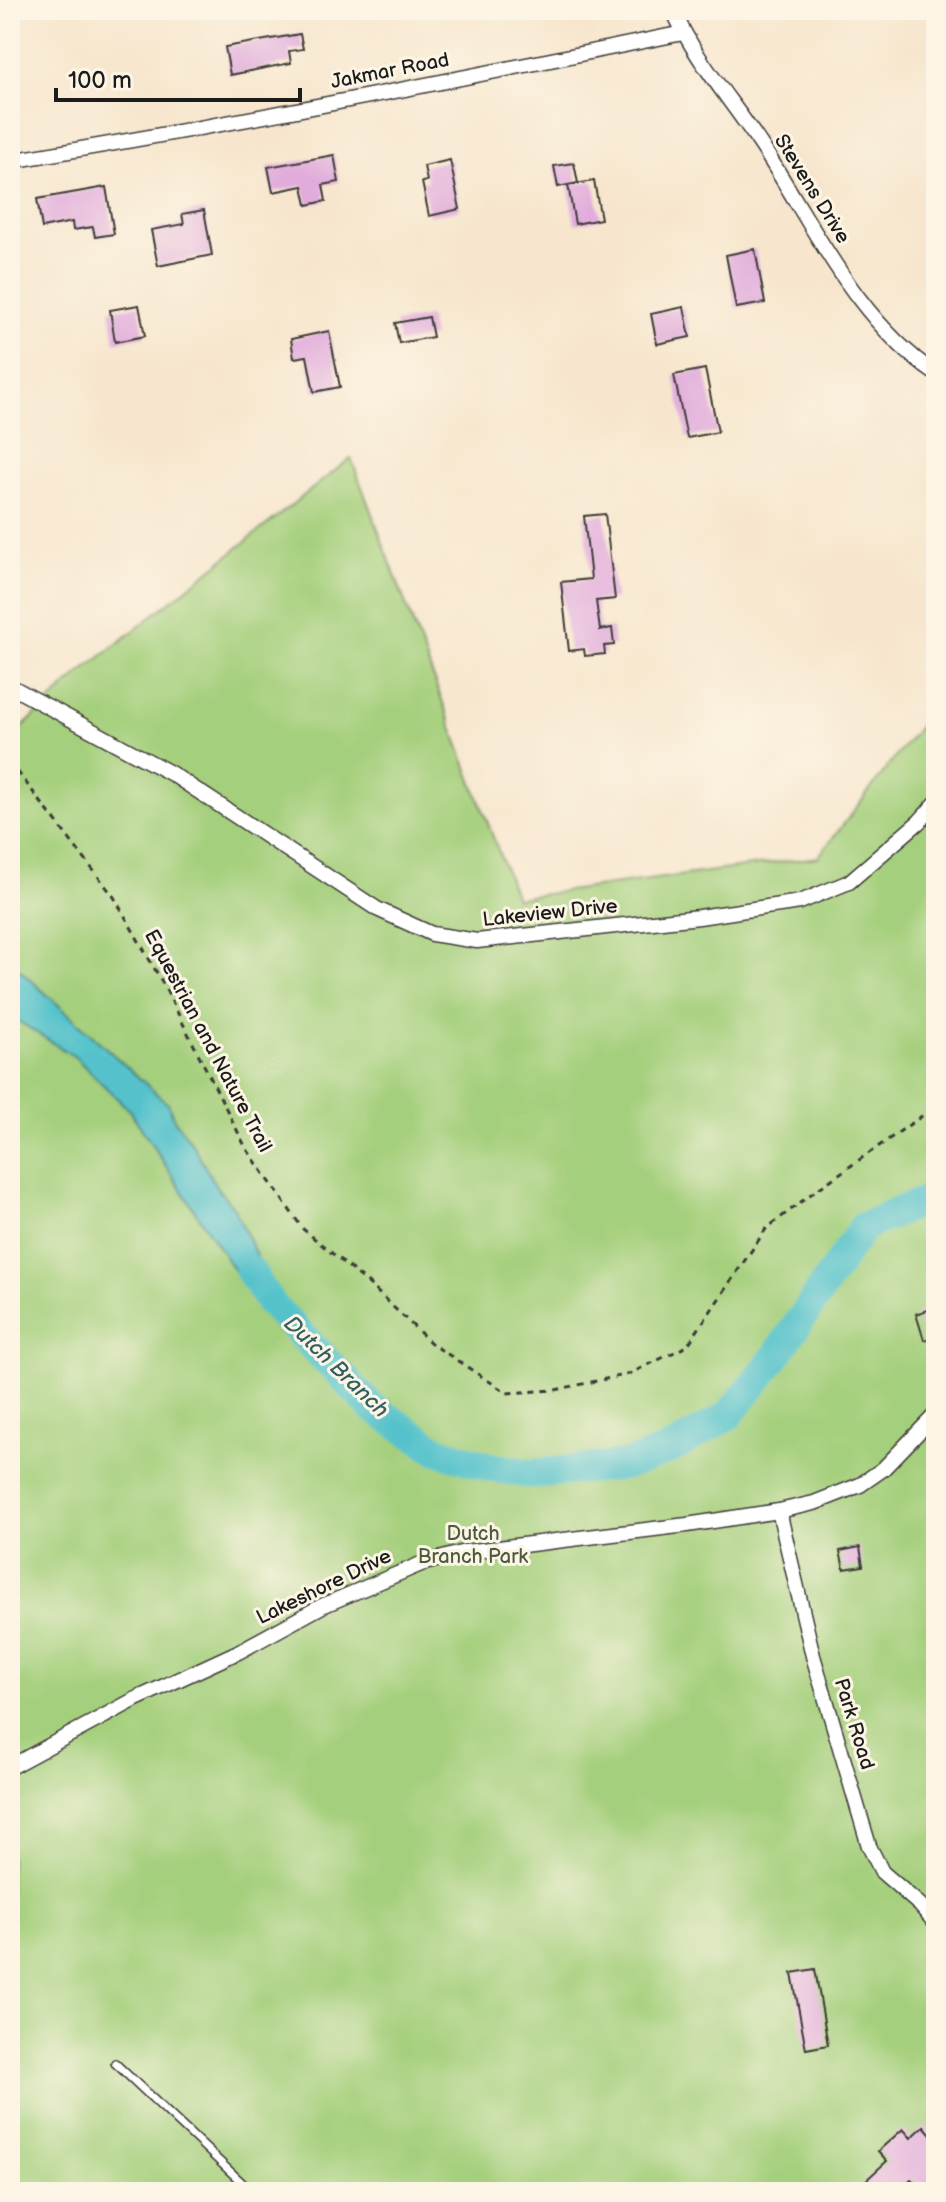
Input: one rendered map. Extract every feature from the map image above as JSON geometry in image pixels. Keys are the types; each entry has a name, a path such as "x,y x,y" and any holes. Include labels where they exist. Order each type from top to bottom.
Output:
{"street":[{"name":"Stevens Drive","path":"673,10 683,33 763,148 835,264 874,318 912,357 936,374"},
{"name":"Jakmar Road","path":"10,161 251,118 683,33"},
{"name":"Lakeview Drive","path":"10,686 172,774 377,909 432,934 458,940 477,941 699,917 800,902 849,882 909,831 936,803"},
{"name":"Lakeshore Drive","path":"10,1767 134,1700 238,1652 322,1606 421,1564 465,1552 779,1511 814,1503 860,1485 883,1469 936,1414"},
{"name":"Park Road","path":"779,1511 813,1656 869,1846 882,1872 920,1905 936,1924"}],"lane":[{"path":"115,2063 252,2192"}],"path":[{"name":"Equestrian and Nature Trail","path":"10,762 114,897 161,980 246,1148 303,1229 369,1284 432,1344 507,1393 555,1390 629,1374 687,1346 766,1229 936,1106"}],"green space":[{"name":"Dutch Branch Park","path":"351,458 516,898 818,857 936,705 936,2192 10,2192 10,739 78,675"}],"water":[{"path":"10,961 169,1105 174,1119 217,1188 234,1208 271,1287 270,1303 260,1307 240,1280 130,1111 75,1057 10,1016"}],"building":[{"path":"300,34 303,49 289,51 291,63 230,75 225,47"},
{"path":"334,155 339,182 323,185 326,201 307,205 303,186 273,192 268,167"},
{"path":"450,160 460,209 429,216 422,182 427,181 424,166"},
{"path":"574,163 578,183 558,187 554,166"},
{"path":"594,181 601,219 575,224 568,185"},
{"path":"106,187 114,234 95,237 93,227 73,230 72,222 42,228 37,199"},
{"path":"204,210 212,255 158,266 151,230 184,224 182,214"},
{"path":"755,249 765,303 736,308 726,255"},
{"path":"139,305 145,336 115,342 110,310"},
{"path":"684,307 690,337 657,344 651,314"},
{"path":"429,317 433,337 399,343 395,323"},
{"path":"329,331 340,387 314,392 307,356 294,358 291,339"},
{"path":"705,369 718,432 687,438 674,375"},
{"path":"605,514 615,599 596,601 600,630 612,628 614,645 604,646 605,654 585,656 584,649 569,651 561,582 591,579 584,516"},
{"path":"936,1307 936,1336 924,1340 916,1314"},
{"path":"860,1547 863,1566 844,1569 840,1551"},
{"path":"815,1969 828,2045 806,2049 792,1973"},
{"path":"924,2126 936,2140 936,2179 923,2191 911,2179 896,2192 853,2192 887,2161 878,2151 903,2129 911,2138"}],"waterway":[{"name":"Dutch Branch","path":"249,1269 270,1303 373,1408 437,1450 490,1467 531,1474 627,1465 673,1448 729,1415 776,1356 863,1227 936,1196"}]}
